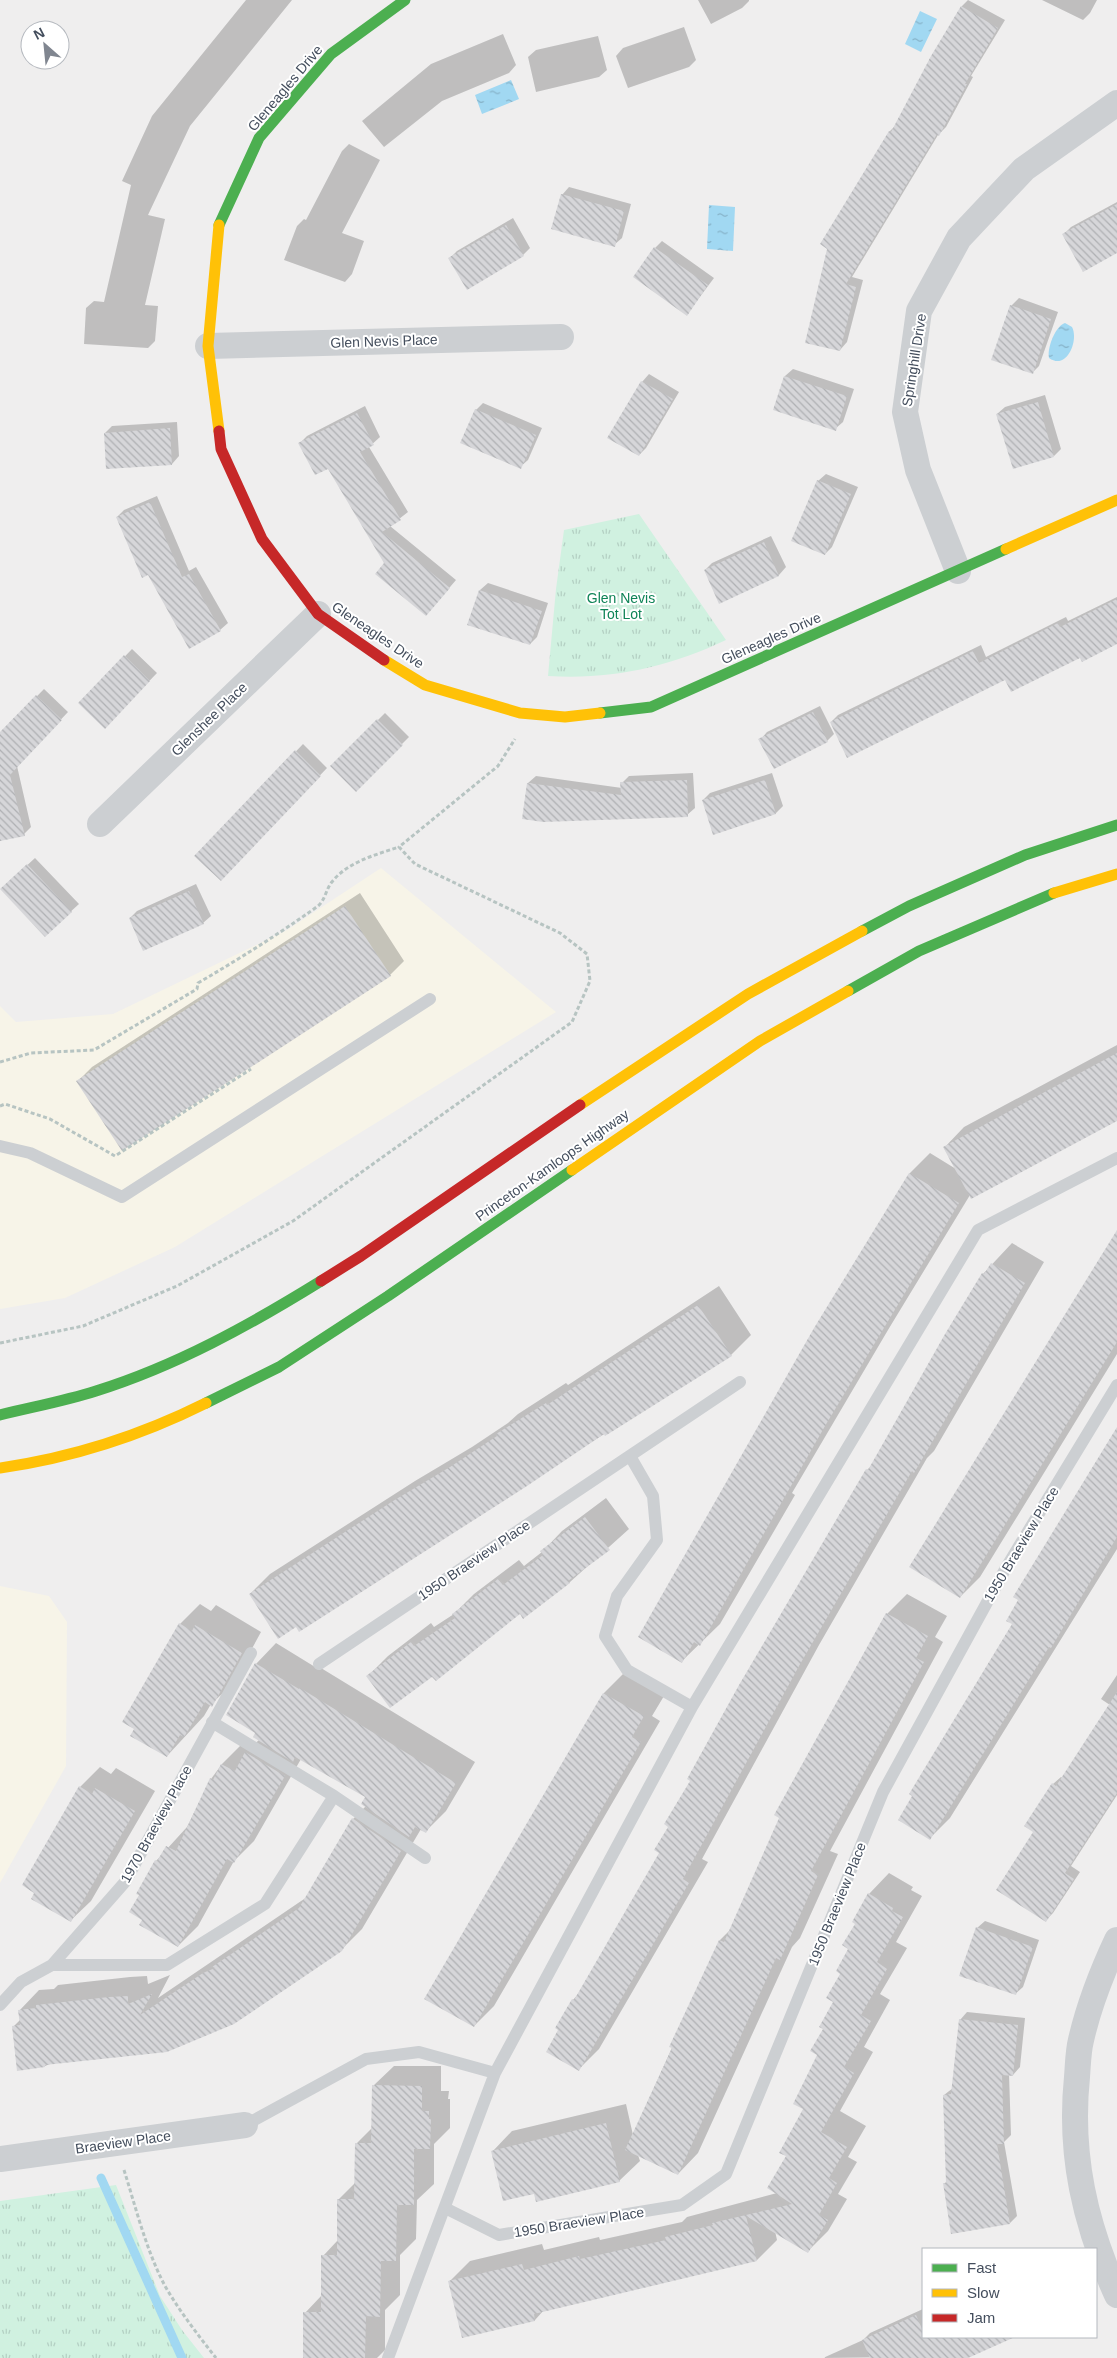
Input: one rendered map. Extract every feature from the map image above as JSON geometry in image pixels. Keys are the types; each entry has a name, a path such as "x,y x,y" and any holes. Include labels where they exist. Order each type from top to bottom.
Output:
{"main road":[{"name":"Gleneagles Drive","path":"405,0 332,54 259,138 219,224 208,346 221,449 262,539 318,614 369,651 425,685 520,712 564,716 651,708 1117,500"},
{"path":"0,1415 96,1391 169,1364 257,1321 361,1256 594,1096 748,994 909,906 1026,855 1117,825"},
{"name":"Princeton-Kamloops Highway","path":"0,1468 22,1465 110,1442 188,1412 279,1367 388,1296 760,1041 919,951 1041,897 1117,874"}],"street":[{"name":"Springhill Drive","path":"958,571 918,470 905,412 919,311 959,238 1024,169 1117,103"},
{"name":"Glen Nevis Place","path":"208,346 561,337"},
{"name":"Glenshee Place","path":"100,824 318,614"},
{"path":"1117,1940 1099,1978 1080,2042 1074,2106 1077,2169 1090,2226 1117,2295"},
{"name":"Braeview Place","path":"0,2159 245,2124"}],"lane":[{"path":"0,1146 30,1153 122,1197 430,999"},
{"path":"388,2358 495,2073 692,1707 978,1230 1117,1158"},
{"name":"1950 Braeview Place","path":"319,1664 740,1382"},
{"name":"1950 Braeview Place","path":"445,2208 499,2235 682,2205 726,2174 883,1792 1007,1566 1117,1385"},
{"path":"630,1456 653,1496 658,1540 617,1596 605,1636 627,1670 692,1707"},
{"name":"1970 Braeview Place","path":"0,2005 21,1982 52,1965 125,1882 251,1653"},
{"path":"212,1722 334,1796 426,1858"},
{"name":"1970 Braeview Place","path":"52,1965 167,1965 265,1904 334,1796"},
{"path":"245,2124 366,2060 419,2052 495,2073"}],"path":[{"path":"0,1062 31,1053 94,1050 197,989 198,983 254,950 320,904 331,882 349,867 371,856 399,847 498,766 518,734"},
{"path":"0,1343 83,1326 177,1286 285,1226 413,1137 572,1022 590,981 587,954 560,933 415,864 399,847"},
{"path":"0,1106 5,1104 50,1119 115,1156 251,1069"},
{"path":"115,2144 152,2256 164,2284 179,2310 216,2358"}],"shaded area":[{"path":"381,868 556,1012 175,1247 65,1298 0,1309 0,1006 16,1022 113,1014 287,930"},
{"path":"0,1586 49,1596 67,1622 66,1766 0,1883"}],"green space":[{"name":"Glen Nevis Tot Lot","path":"639,514 726,640 683,658 640,670 595,676 548,676 556,589 564,530"},
{"path":"116,2185 160,2296 182,2330 204,2358 0,2358 0,2201"}],"water":[{"path":"920,11 937,19 921,52 905,44"},
{"path":"511,80 519,99 482,114 475,95"},
{"path":"709,205 735,207 733,251 707,249"},
{"path":"1065,323 1072,327 1074,333 1073,346 1066,357 1055,361 1049,358 1051,344 1058,328"}],"building":[{"path":"961,6 998,28 965,84 967,84 939,136 937,134 846,284 856,287 840,351 805,343 827,249 820,244 889,131 891,132 931,56"},
{"path":"561,194 624,211 615,247 551,229"},
{"path":"1117,204 1117,253 1083,272 1062,234"},
{"path":"506,225 524,256 467,290 448,258"},
{"path":"654,247 708,285 687,316 633,277"},
{"path":"1010,305 1051,319 1033,374 991,360"},
{"path":"784,376 847,396 836,431 773,410"},
{"path":"641,381 673,399 639,456 607,438"},
{"path":"1038,402 1054,457 1013,469 996,414"},
{"path":"475,409 536,435 521,469 460,443"},
{"path":"357,413 374,445 360,452 401,520 382,532 450,588 426,616 375,574 384,563 328,469 315,475 298,443"},
{"path":"170,428 172,465 106,469 104,433"},
{"path":"817,480 851,494 825,555 791,541"},
{"path":"150,502 182,577 189,574 221,631 189,649 148,575 142,578 116,517"},
{"path":"764,542 779,576 719,604 704,570"},
{"path":"479,590 542,611 530,645 467,625"},
{"path":"1117,599 1117,644 1082,662 1080,658 1011,692 1005,680 847,758 830,722 973,651 979,663 1058,623 1060,627"},
{"path":"124,655 150,681 105,729 78,703"},
{"path":"36,695 62,720 10,775 25,836 0,841 0,732"},
{"path":"813,712 828,742 774,769 758,739"},
{"path":"377,719 403,745 356,792 330,766"},
{"path":"295,750 321,776 221,881 194,856"},
{"path":"687,780 688,817 543,822 522,819 527,783 621,795 620,782"},
{"path":"765,780 776,814 713,835 702,800"},
{"path":"27,864 72,912 45,937 0,889"},
{"path":"189,891 204,924 143,951 129,918"},
{"path":"345,906 391,976 122,1151 76,1081"},
{"path":"1117,1053 1117,1121 971,1199 943,1147"},
{"path":"909,1173 959,1203 825,1426 700,1646 694,1642 682,1663 638,1637 814,1328"},
{"path":"1117,1230 1117,1342 960,1598 909,1567"},
{"path":"991,1263 1025,1283 914,1473 912,1471 799,1666 683,1879 689,1883 579,2071 546,2052 558,2030 555,2028 572,1999 574,2000 659,1853 654,1850 668,1827 664,1824 690,1781 687,1779 739,1685 866,1469 868,1470 945,1334 982,1273 984,1274"},
{"path":"698,1305 732,1356 605,1436 604,1434 527,1486 299,1632 296,1627 278,1639 249,1594 393,1501 450,1467 497,1436 496,1434 546,1403 547,1405"},
{"path":"1117,1427 1117,1537 1051,1648 1049,1647 930,1840 898,1820 912,1796 909,1794 1012,1624 1006,1621 1018,1600 1013,1597"},
{"path":"585,1517 610,1550 568,1581 570,1583 523,1619 520,1614 436,1681 432,1677 390,1708 366,1676 411,1642 414,1646 455,1618 452,1614 498,1579 503,1585 543,1555 540,1551"},
{"path":"886,1613 928,1636 916,1658 924,1662 811,1871 818,1875 780,1960 776,1958 678,2175 625,2150 672,2048 669,2047 719,1940 724,1942 779,1818 774,1815"},
{"path":"179,1623 192,1631 195,1625 242,1653 212,1707 205,1702 184,1737 180,1735 167,1757 130,1736 134,1729 122,1722"},
{"path":"255,1663 300,1688 456,1783 426,1833 415,1827 409,1837 361,1804 365,1797 295,1757 293,1762 253,1737 255,1733 226,1715"},
{"path":"1117,1692 1117,1793 1065,1873 1074,1879 1046,1922 996,1890 1033,1832 1024,1826 1052,1783 1056,1786"},
{"path":"603,1693 644,1716 632,1737 641,1742 474,2027 424,1999"},
{"path":"245,1752 285,1776 234,1863 227,1859 178,1947 139,1925 142,1920 129,1912 139,1895 136,1894 155,1860 157,1861 166,1846 176,1851 210,1778 213,1780 221,1764 235,1771"},
{"path":"79,1786 92,1794 95,1788 135,1811 71,1922 31,1899 34,1893 22,1885"},
{"path":"352,1818 401,1851 342,1951 234,2024 167,2052 45,2065 45,2067 17,2071 12,2026 20,2025 18,2010 36,2008 36,2005 109,1997 128,1996 128,2004 152,1994 140,2015 203,1973 215,1968 212,1967 299,1908"},
{"path":"868,1893 893,1908 892,1911 903,1917 877,1962 887,1969 861,2015 871,2021 844,2067 854,2073 821,2132 847,2147 829,2178 837,2183 819,2215 828,2220 808,2253 746,2216 757,2261 534,2314 535,2321 462,2338 448,2281 522,2264 524,2270 579,2256 580,2259 666,2240 665,2237 713,2225 712,2223 792,2204 767,2188 786,2156 779,2153 803,2109 793,2104 817,2055 810,2051 823,2029 819,2027 833,2002 826,1998 840,1974 836,1971 848,1949 842,1945 855,1924 852,1922"},
{"path":"976,1927 1033,1947 1016,1995 959,1976"},
{"path":"959,2019 1018,2025 1013,2076 1002,2075 1004,2144 997,2144 1010,2224 951,2234 943,2183 946,2183 943,2095 951,2094"},
{"path":"372,2085 422,2086 422,2111 429,2111 429,2119 431,2119 430,2149 414,2149 414,2205 397,2205 396,2261 381,2261 380,2317 366,2316 365,2358 303,2358 303,2312 321,2312 321,2255 337,2255 337,2199 354,2199 355,2143 371,2143"},
{"path":"606,2123 620,2182 536,2202 534,2194 503,2201 491,2151"},
{"path":"916,2315 922,2329 922,2338 1013,2338 968,2358 870,2358 862,2340"}],"waterway":[{"path":"101,2178 182,2358"}],"traffic: fast":[{"path":"219,225 259,138 331,54 405,0"},
{"path":"600,713 651,707 1006,549"},
{"path":"862,931 909,906 1025,855 1117,825"},
{"path":"848,991 919,951 1054,893"},
{"path":"206,1403 279,1367 388,1296 572,1170"},
{"path":"0,1415 84,1395 126,1381 184,1357 240,1329 321,1281"}],"traffic: slow":[{"path":"219,225 208,346 219,431"},
{"path":"1006,549 1117,500"},
{"path":"384,660 425,685 520,713 565,717 600,713"},
{"path":"1054,893 1117,874"},
{"path":"580,1105 748,994 862,931"},
{"path":"572,1170 760,1041 848,991"},
{"path":"0,1468 53,1458 105,1444 182,1415 206,1403"}],"traffic: jam":[{"path":"219,431 221,449 262,539 318,614 384,660"},
{"path":"321,1281 361,1256 580,1105"}]}
